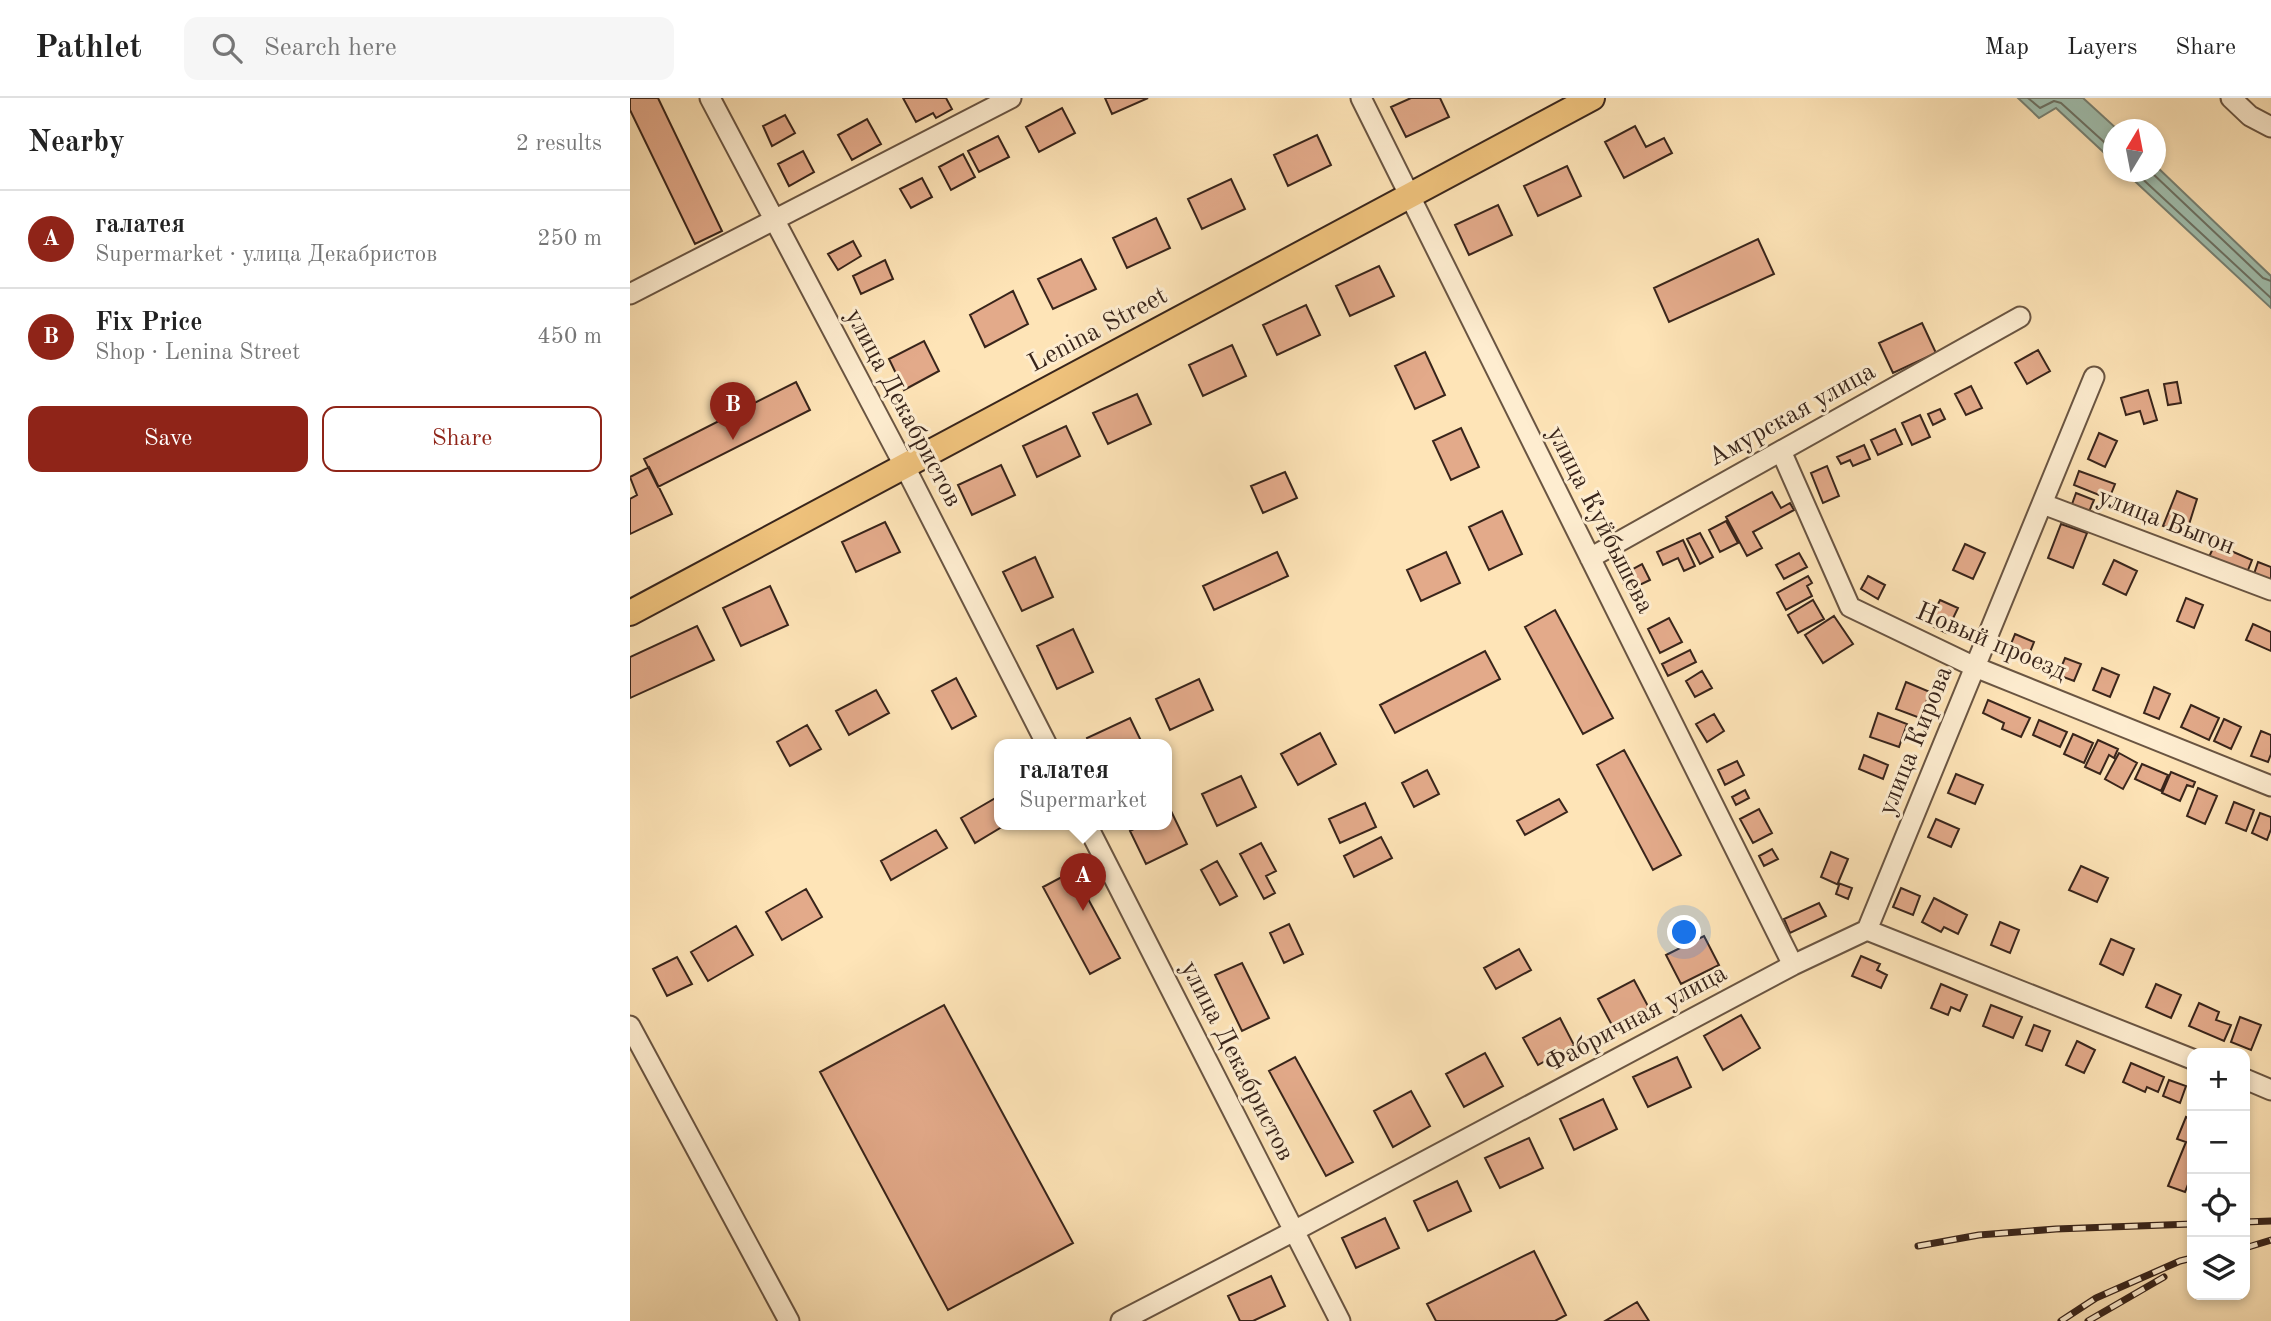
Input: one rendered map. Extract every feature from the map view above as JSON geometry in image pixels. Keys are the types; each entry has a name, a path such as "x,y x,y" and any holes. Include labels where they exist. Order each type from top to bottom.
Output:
{"main road":[{"name":"Lenina Street","path":"630,613 1592,98"}],"street":[{"name":"улица Декабристов","path":"710,98 905,467 1043,739"},
{"path":"630,294 1011,98"},
{"name":"улица Куйбышева","path":"1361,98 1793,965"},
{"path":"2231,98 2249,116 2271,127"},
{"name":"Амурская улица","path":"1590,558 2020,317"},
{"name":"улица Кирова","path":"1867,930 2094,377"},
{"name":"Новый проезд","path":"1780,451 1850,607 1975,667 2271,786"},
{"name":"улица Выгон","path":"2043,503 2271,590"},
{"name":"улица Декабристов","path":"1090,830 1340,1321"},
{"path":"1867,930 2187,1057"},
{"name":"Фабричная улица","path":"1121,1321 1793,965 1867,930"},
{"path":"630,1026 635,1053 789,1321"},
{"path":"2250,1081 2271,1090"}],"water":[{"path":"2018,98 2083,98 2106,119 2103,119 2103,152 2056,108 2039,118"},
{"path":"2166,176 2271,276 2271,308 2136,182 2166,182"}],"building":[{"path":"630,98 658,98 722,231 695,244 630,110"},
{"path":"903,98 946,98 952,109 936,118 933,113 916,122"},
{"path":"1105,98 1148,98 1112,114"},
{"path":"1411,98 1440,98 1449,117 1406,137 1391,107"},
{"path":"1062,108 1075,133 1039,152 1026,127"},
{"path":"785,115 795,133 772,146 763,126"},
{"path":"867,119 881,144 852,160 838,135"},
{"path":"1635,126 1646,147 1664,138 1672,153 1624,178 1605,142"},
{"path":"1317,135 1331,165 1288,186 1274,155"},
{"path":"998,136 1009,157 979,172 968,151"},
{"path":"803,151 814,172 789,186 778,164"},
{"path":"963,154 975,177 951,190 939,167"},
{"path":"1567,166 1581,196 1538,216 1524,186"},
{"path":"922,178 932,197 911,208 900,189"},
{"path":"1231,179 1245,209 1202,229 1188,199"},
{"path":"1498,205 1512,235 1469,255 1455,225"},
{"path":"1156,218 1170,248 1127,268 1113,238"},
{"path":"1758,239 1774,274 1669,322 1654,288"},
{"path":"853,241 861,256 838,270 828,254"},
{"path":"1081,259 1096,289 1053,309 1038,279"},
{"path":"885,260 893,279 861,294 853,276"},
{"path":"1379,266 1394,296 1350,316 1336,286"},
{"path":"1013,291 1028,324 985,347 970,315"},
{"path":"1306,305 1320,335 1277,355 1263,325"},
{"path":"1922,323 1936,353 1893,373 1879,343"},
{"path":"924,341 939,371 904,390 889,359"},
{"path":"1232,345 1246,376 1203,396 1189,365"},
{"path":"2038,350 2050,371 2027,384 2015,363"},
{"path":"1425,352 1445,395 1415,409 1395,366"},
{"path":"796,382 810,410 658,487 644,459"},
{"path":"2177,382 2181,403 2168,405 2164,384"},
{"path":"1971,386 1982,408 1966,415 1955,394"},
{"path":"2148,390 2157,420 2144,424 2140,411 2126,415 2121,398"},
{"path":"1137,394 1151,424 1108,444 1093,413"},
{"path":"1940,409 1945,419 1933,425 1928,414"},
{"path":"1920,415 1930,437 1912,445 1902,423"},
{"path":"1066,426 1080,456 1037,477 1023,446"},
{"path":"1461,428 1479,467 1451,480 1433,441"},
{"path":"1895,429 1902,444 1878,455 1871,440"},
{"path":"2099,433 2117,441 2105,467 2088,459"},
{"path":"1864,445 1870,459 1853,466 1850,460 1841,464 1837,457"},
{"path":"1001,465 1015,495 972,515 958,485"},
{"path":"1827,466 1839,496 1823,503 1811,473"},
{"path":"649,467 672,514 630,534 630,499 637,495 630,477"},
{"path":"2079,471 2115,484 2109,499 2074,485"},
{"path":"1285,472 1297,498 1263,513 1251,486"},
{"path":"2177,491 2197,499 2186,534 2163,526"},
{"path":"1772,492 1781,508 1790,503 1794,510 1753,532 1762,548 1747,556 1726,517"},
{"path":"2076,493 2094,500 2088,514 2071,507"},
{"path":"1502,511 1522,554 1489,570 1469,527"},
{"path":"1726,521 1738,543 1720,552 1709,530"},
{"path":"885,522 900,552 856,572 842,542"},
{"path":"2061,524 2087,533 2073,568 2048,558"},
{"path":"1700,533 1713,557 1700,564 1687,539"},
{"path":"1683,540 1695,566 1684,571 1678,558 1663,565 1657,552"},
{"path":"1965,544 1985,553 1973,579 1953,570"},
{"path":"2215,544 2252,560 2246,575 2208,559"},
{"path":"1277,552 1288,576 1214,610 1203,586"},
{"path":"1446,552 1460,583 1421,601 1407,570"},
{"path":"1799,553 1807,567 1784,579 1776,565"},
{"path":"1035,557 1053,597 1022,611 1003,572"},
{"path":"2114,560 2137,571 2126,595 2103,584"},
{"path":"2258,562 2271,567 2271,584 2253,577"},
{"path":"1642,564 1650,580 1627,591 1620,576"},
{"path":"1808,576 1812,583 1807,586 1812,596 1786,610 1777,593"},
{"path":"1868,576 1885,585 1878,599 1861,589"},
{"path":"770,586 788,625 741,646 723,608"},
{"path":"2186,598 2203,605 2194,628 2177,621"},
{"path":"1813,600 1824,619 1798,633 1788,615"},
{"path":"1940,600 1958,608 1946,633 1928,624"},
{"path":"1555,610 1613,718 1583,734 1525,627"},
{"path":"1834,616 1853,644 1823,663 1805,635"},
{"path":"1669,618 1682,642 1660,653 1648,629"},
{"path":"2253,624 2271,632 2271,651 2246,640"},
{"path":"697,626 714,660 630,698 630,657"},
{"path":"1073,629 1093,672 1057,689 1037,646"},
{"path":"2015,634 2034,642 2026,662 2007,654"},
{"path":"1690,650 1696,662 1668,676 1662,664"},
{"path":"1485,651 1500,679 1395,733 1380,705"},
{"path":"2065,658 2081,664 2074,681 2058,675"},
{"path":"2102,668 2119,675 2110,697 2093,690"},
{"path":"1702,671 1712,688 1695,697 1686,681"},
{"path":"956,678 976,716 952,729 932,691"},
{"path":"1199,679 1213,710 1170,730 1156,699"},
{"path":"1906,682 1930,692 1920,718 1896,709"},
{"path":"2154,687 2170,694 2159,719 2144,713"},
{"path":"876,690 889,713 849,735 836,711"},
{"path":"1988,700 2030,718 2021,737 2002,729 2004,723 1983,713"},
{"path":"2191,705 2219,718 2209,740 2181,727"},
{"path":"1878,713 1907,724 1899,747 1870,737"},
{"path":"1714,714 1724,731 1707,742 1696,724"},
{"path":"1130,718 1140,739 1087,739"},
{"path":"2224,719 2241,727 2231,749 2214,741"},
{"path":"2039,720 2067,732 2060,747 2033,735"},
{"path":"807,725 821,749 790,766 777,742"},
{"path":"2261,731 2271,735 2268,762 2251,756"},
{"path":"1320,733 1336,764 1298,785 1281,754"},
{"path":"2073,734 2093,743 2084,763 2064,754"},
{"path":"2098,740 2118,749 2114,758 2109,755 2100,774 2085,767"},
{"path":"1624,750 1681,855 1653,870 1597,765"},
{"path":"2119,753 2137,763 2123,789 2105,779"},
{"path":"1864,755 1888,765 1883,779 1859,769"},
{"path":"1737,761 1744,775 1725,785 1718,770"},
{"path":"2142,764 2168,775 2161,791 2135,779"},
{"path":"1427,770 1439,794 1414,807 1402,783"},
{"path":"2171,772 2195,782 2193,787 2187,785 2180,801 2162,793"},
{"path":"1956,774 1983,785 1975,804 1948,793"},
{"path":"1241,776 1256,807 1217,826 1202,794"},
{"path":"2198,788 2217,796 2205,824 2187,816"},
{"path":"1745,790 1749,798 1736,805 1732,797"},
{"path":"994,799 994,830 997,830 975,843 961,818"},
{"path":"1559,799 1567,812 1525,835 1517,821"},
{"path":"2234,802 2254,810 2246,831 2226,823"},
{"path":"1365,803 1376,827 1340,843 1329,819"},
{"path":"1759,809 1772,833 1753,843 1740,819"},
{"path":"1172,813 1187,844 1146,864 1130,831 1172,830"},
{"path":"2260,813 2271,817 2267,840 2252,833"},
{"path":"1936,819 1959,829 1951,847 1928,837"},
{"path":"936,830 947,848 891,880 881,861"},
{"path":"1381,837 1392,858 1354,877 1344,856"},
{"path":"1261,843 1276,871 1266,876 1275,893 1264,899 1240,854"},
{"path":"1772,849 1778,859 1764,866 1759,856"},
{"path":"1831,852 1848,859 1838,883 1852,888 1848,899 1836,894 1839,885 1821,877"},
{"path":"1217,861 1237,896 1220,905 1201,870"},
{"path":"2081,866 2108,878 2097,902 2069,890"},
{"path":"1073,871 1120,958 1090,974 1043,887"},
{"path":"1901,888 1920,896 1913,915 1893,907"},
{"path":"806,889 822,917 782,940 766,912"},
{"path":"1934,898 1967,915 1958,934 1944,927 1941,932 1922,922"},
{"path":"1819,903 1826,916 1790,933 1784,919"},
{"path":"2000,922 2019,930 2010,953 1991,945"},
{"path":"1289,924 1303,954 1284,963 1270,933"},
{"path":"736,926 753,955 708,981 691,952"},
{"path":"1704,936 1719,965 1681,984 1666,955"},
{"path":"2111,939 2134,949 2123,975 2100,964"},
{"path":"1519,949 1531,970 1496,989 1484,968"},
{"path":"1861,956 1880,964 1877,970 1887,975 1881,988 1852,976"},
{"path":"677,957 692,984 667,996 653,969"},
{"path":"1242,963 1269,1018 1242,1031 1215,975"},
{"path":"1634,980 1649,1008 1613,1027 1598,999"},
{"path":"1941,984 1967,995 1960,1011 1951,1007 1948,1015 1931,1008"},
{"path":"2156,984 2181,995 2171,1018 2146,1007"},
{"path":"2199,1003 2219,1012 2216,1020 2231,1025 2224,1041 2189,1026"},
{"path":"944,1005 1073,1243 948,1310 820,1072"},
{"path":"1991,1005 2022,1017 2013,1038 1983,1026"},
{"path":"1741,1015 1760,1048 1723,1070 1704,1036"},
{"path":"2240,1017 2261,1025 2251,1050 2231,1042"},
{"path":"1560,1018 1574,1045 1538,1065 1523,1038"},
{"path":"2034,1025 2050,1031 2042,1051 2026,1045"},
{"path":"2077,1041 2095,1050 2084,1073 2066,1065"},
{"path":"1485,1053 1503,1086 1464,1107 1446,1074"},
{"path":"1295,1057 1353,1162 1326,1176 1269,1071"},
{"path":"1677,1057 1691,1087 1648,1107 1633,1077"},
{"path":"2131,1063 2164,1077 2158,1092 2147,1087 2145,1092 2123,1082"},
{"path":"2169,1080 2186,1086 2180,1103 2163,1096"},
{"path":"1411,1091 1430,1126 1393,1147 1374,1111"},
{"path":"1603,1099 1617,1129 1574,1150 1560,1119"},
{"path":"2186,1117 2187,1187 2185,1192 2168,1186 2186,1142 2177,1139"},
{"path":"1529,1138 1543,1168 1500,1188 1485,1158"},
{"path":"1457,1181 1471,1211 1428,1231 1414,1201"},
{"path":"1385,1218 1399,1248 1356,1268 1342,1238"},
{"path":"1534,1251 1566,1315 1555,1321 1436,1321 1427,1304"},
{"path":"1271,1276 1285,1306 1253,1321 1240,1321 1228,1296"},
{"path":"1637,1302 1649,1321 1605,1321"}],"railway":[{"path":"2250,1222 2271,1221"},
{"path":"1918,1246 1979,1235 2187,1224"},
{"path":"2250,1246 2271,1240"},
{"path":"2061,1321 2096,1298 2187,1259"},
{"path":"2088,1321 2164,1277"}],"place":[{"name":"Fix Price","path":"733,440"},
{"name":"галатея","path":"1083,911"}]}
